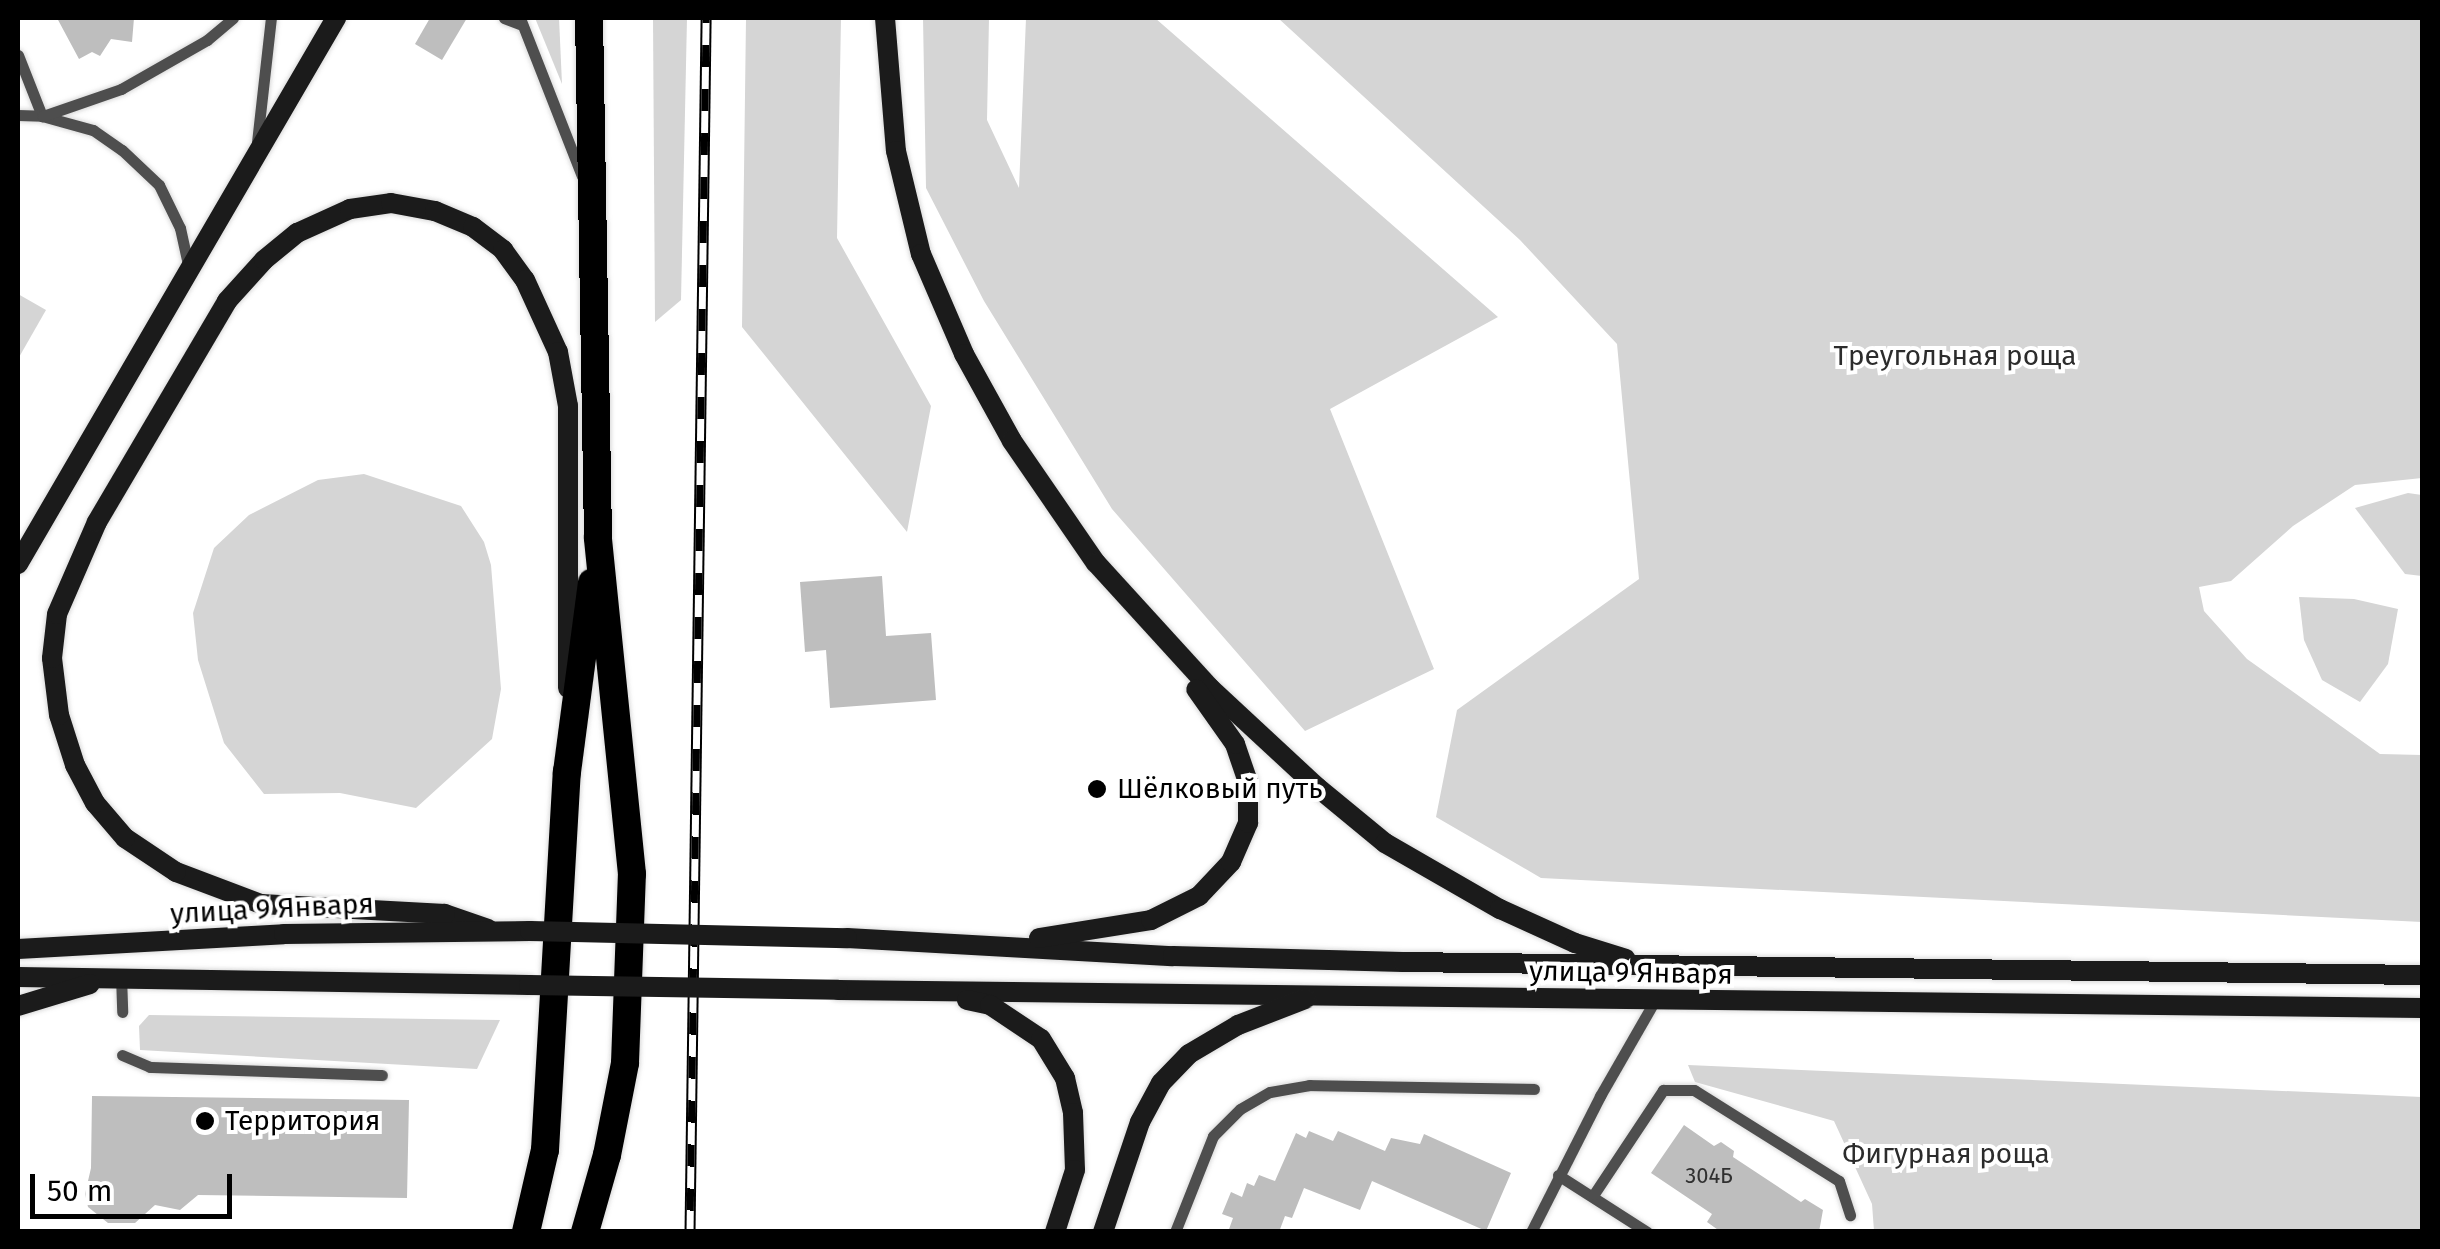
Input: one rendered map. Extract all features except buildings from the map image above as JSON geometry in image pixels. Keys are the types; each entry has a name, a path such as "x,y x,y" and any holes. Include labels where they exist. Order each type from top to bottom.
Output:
{"highway":[{"path":"585,1232 608,1155 626,1064 632,874 598,537 588,18"},
{"path":"526,1232 545,1150 567,772 598,537"}],"main road":[{"path":"18,564 336,18"},
{"path":"886,18 896,151 921,254 964,354 1012,442 1096,563 1141,616 1235,744 1248,782 1250,806 1242,840 1217,881 1199,896 1151,920 988,944"},
{"path":"488,929 445,914 260,904 176,872 124,838 95,803 75,765 58,715 52,658 57,614 96,522 226,301 264,260 297,233 350,210 391,202 435,211 473,226 503,250 551,334 568,406 567,772"},
{"path":"1141,616 1264,739 1385,842 1500,909 1575,943 1654,968"},
{"name":"улица 9 Января","path":"18,948 284,934 488,929 847,938 1173,956 1654,968 2422,975"},
{"path":"18,1006 121,976"},
{"name":"улица 9 Января","path":"18,978 121,976 1654,1002 2422,1008"},
{"path":"922,990 990,1005 1041,1040 1065,1078 1073,1113 1075,1170 1054,1232"},
{"path":"1103,1232 1140,1122 1161,1083 1190,1054 1238,1025 1316,994"}],"lane":[{"path":"42,116 120,89 208,40 232,18"},
{"path":"256,155 271,18"},
{"path":"504,18 520,21 592,202"},
{"path":"18,55 42,116"},
{"path":"18,115 42,116 93,130 122,150 159,185 180,228 189,270"},
{"path":"121,976 122,1012"},
{"path":"1531,1232 1558,1175 1654,1002"},
{"path":"122,1055 150,1068 382,1074"},
{"path":"1174,1232 1213,1136 1240,1110 1270,1092 1309,1084 1534,1090"},
{"path":"1594,1194 1663,1090 1694,1090 1727,1107 1840,1181 1850,1215"},
{"path":"1558,1175 1594,1194 1647,1232"}],"green space":[{"path":"535,18 559,18 562,84"},
{"path":"653,18 687,18 681,300 655,322"},
{"path":"746,18 841,18 837,238 931,406 907,532 742,327"},
{"path":"923,18 989,18 987,120 1019,188 1026,18 1155,18 1498,317 1330,409 1434,669 1305,731 1112,509 984,301 926,188"},
{"name":"Треугольная роща","path":"1278,18 2422,18 2422,478 2355,485 2293,526 2231,581 2199,587 2204,611 2247,659 2380,754 2422,755 2422,922 1541,878 1436,817 1457,710 1639,579 1617,344 1520,240"},
{"path":"18,294 46,310 18,359"},
{"path":"364,474 461,506 484,542 491,565 501,689 492,739 416,808 340,793 264,794 224,743 198,660 193,613 214,548 249,515 318,480"},
{"path":"2408,493 2422,495 2422,576 2405,574 2355,508"},
{"path":"2299,597 2354,599 2398,609 2388,664 2360,702 2322,680 2304,640"},
{"path":"149,1015 500,1020 477,1069 140,1050 139,1026"},
{"name":"Фигурная роща","path":"1688,1065 2422,1097 2422,1231 1874,1231 1872,1204 1834,1121 1695,1082"}],"railway":[{"path":"690,1232 706,18"}],"place":[{"name":"Шёлковый путь","path":"1097,789"},
{"name":"Территория","path":"205,1121"}]}
